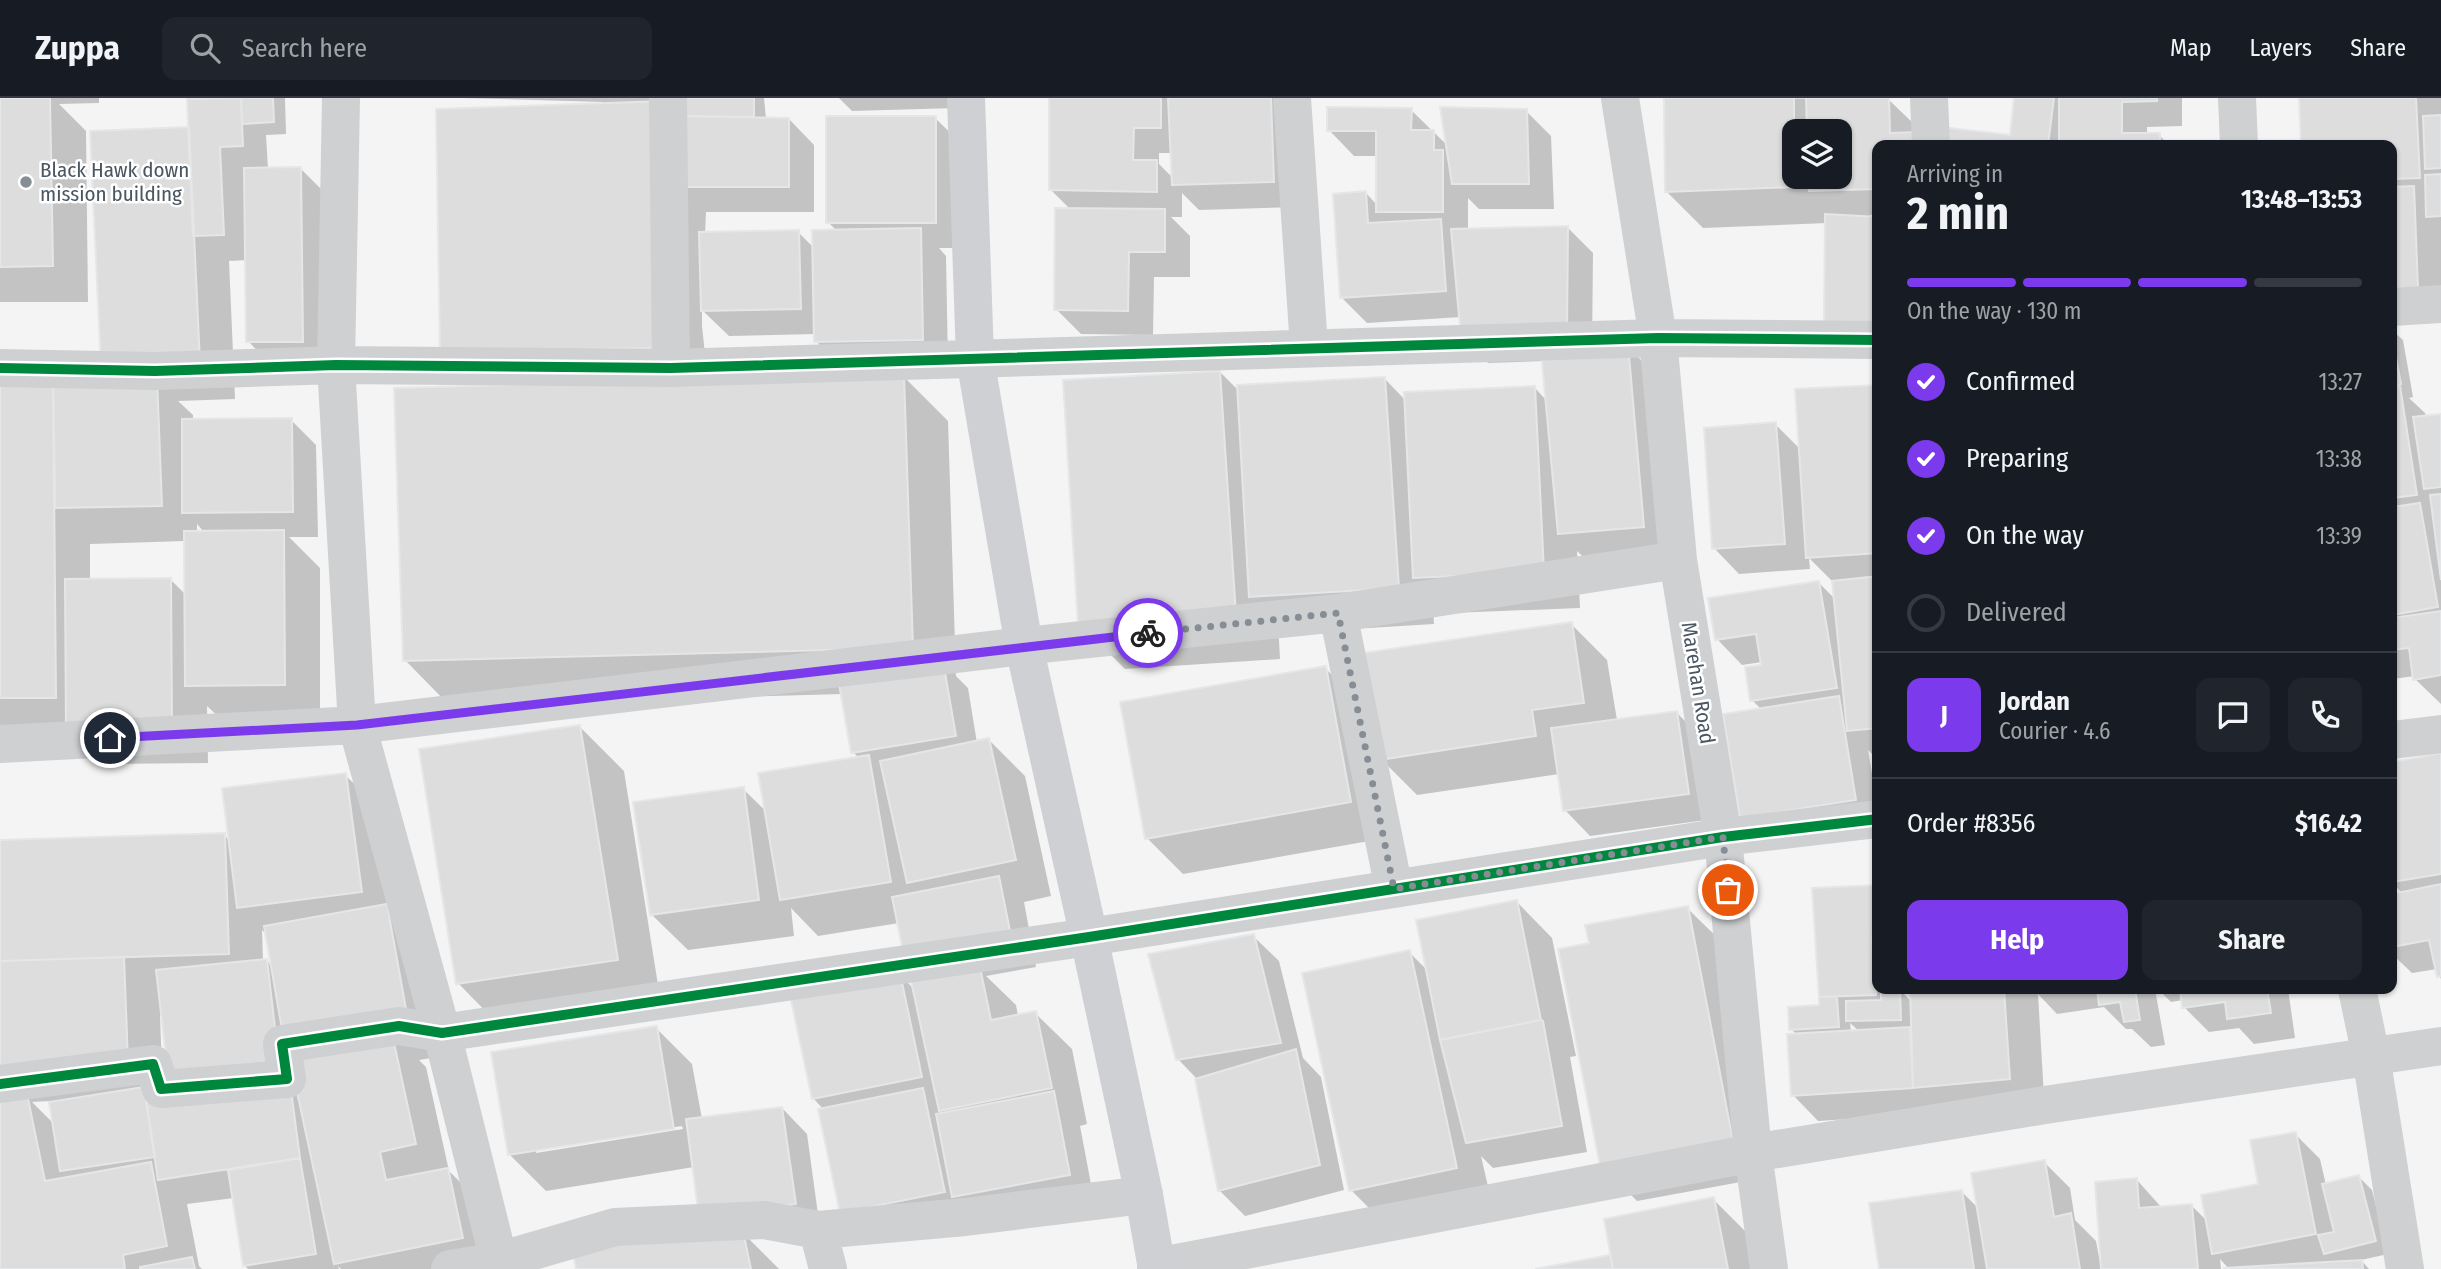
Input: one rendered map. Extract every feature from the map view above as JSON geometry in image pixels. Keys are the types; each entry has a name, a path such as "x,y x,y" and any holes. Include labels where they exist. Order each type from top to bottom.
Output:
{"street":[{"path":"341,98 336,365 357,725 442,1033 501,1265"},
{"path":"668,98 671,368"},
{"path":"966,98 975,358 1024,646 1089,937 1157,1268 1753,1153 2441,1046"},
{"path":"1293,98 1309,347"},
{"name":"Marehan Road","path":"1619,98 1658,338 1678,560 1723,837 1753,1153 1769,1269"},
{"path":"1929,98 1931,140"},
{"path":"2237,98 2239,140"},
{"path":"2397,307 2441,304"},
{"path":"0,368 155,371 336,365 671,368 1658,338 1872,340"},
{"path":"0,744 357,725 1024,646 1338,613 1678,560"},
{"path":"1338,613 1394,889"},
{"path":"2397,739 2441,734"},
{"path":"0,1084 153,1064 161,1089 287,1079 282,1044 399,1026 442,1033 1089,937 1723,837 1872,820"},
{"path":"2358,994 2371,1056 2405,1269"},
{"path":"450,1269 501,1265 615,1227 764,1220 818,1230 965,1217 1144,1195"},
{"path":"818,1230 828,1269"}],"building":[{"name":"Black Hawk down mission building","path":"0,98 50,98 53,266 0,267"},
{"path":"241,98 273,98 274,122 242,124"},
{"path":"241,98 243,146 220,147 224,235 193,236 187,99"},
{"path":"679,98 754,98 754,117 679,116"},
{"path":"1049,98 1161,98 1161,128 1134,128 1133,160 1157,160 1157,192 1049,190"},
{"path":"1168,98 1271,98 1274,182 1172,185"},
{"path":"1664,98 1794,98 1794,119 1782,119 1782,188 1665,192"},
{"path":"1806,98 1889,98 1890,133 1919,132 1919,140 1872,140 1872,189 1809,191 1852,189 1852,119 1807,119"},
{"path":"2014,98 2054,98 2049,140 1941,140 1942,127 2010,135"},
{"path":"2059,98 2157,98 2157,101 2122,102 2122,133 2160,133 2160,140 2059,140"},
{"path":"2299,98 2416,98 2420,178 2397,179 2397,140 2301,140"},
{"path":"664,101 666,348 440,351 436,109"},
{"path":"1327,107 1412,108 1411,130 1434,130 1434,150 1443,150 1443,212 1376,212 1376,131 1327,131"},
{"path":"1440,107 1527,109 1529,184 1452,184"},
{"path":"2441,115 2441,168 2425,169 2423,116"},
{"path":"679,116 789,118 789,187 679,187"},
{"path":"826,116 936,116 936,223 826,223"},
{"path":"189,127 200,363 101,367 90,131"},
{"path":"301,167 303,342 246,342 244,168"},
{"path":"2441,174 2441,216 2426,217 2425,175"},
{"path":"2414,186 2418,288 2397,289 2397,187"},
{"path":"1366,191 1368,223 1441,219 1446,291 1340,298 1333,194"},
{"path":"1055,208 1165,209 1165,252 1129,252 1128,311 1054,310"},
{"path":"1825,214 1872,217 1872,324 1824,327"},
{"path":"1568,226 1567,335 1461,338 1451,229"},
{"path":"921,228 923,340 814,342 812,230"},
{"path":"799,230 801,309 701,311 699,232"},
{"path":"1628,344 1644,527 1558,534 1541,352"},
{"path":"2397,363 2401,384 2397,385"},
{"path":"1220,371 1236,615 1078,625 1063,380"},
{"path":"0,374 53,374 56,698 0,698"},
{"path":"53,374 157,377 162,506 55,508"},
{"path":"904,375 913,648 403,661 394,388"},
{"path":"1385,377 1399,588 1249,597 1237,385"},
{"path":"1872,385 1872,553 1806,558 1795,389"},
{"path":"1535,386 1544,572 1413,578 1404,392"},
{"path":"2397,386 2400,386 2417,495 2397,497"},
{"path":"2441,414 2441,487 2424,489 2413,417"},
{"path":"292,418 293,512 182,513 182,419"},
{"path":"1776,422 1785,544 1712,549 1704,428"},
{"path":"2441,494 2441,580 2430,495"},
{"path":"2420,503 2438,607 2397,614 2397,506"},
{"path":"284,530 285,685 185,686 184,531"},
{"path":"1872,577 1872,729 1847,731 1832,581"},
{"path":"171,578 172,728 66,729 65,579"},
{"path":"1819,581 1837,688 1750,701 1745,667 1761,665 1756,634 1715,640 1708,598"},
{"path":"2441,611 2441,675 2413,680 2409,648 2397,649 2397,617"},
{"path":"1572,622 1584,703 1532,710 1536,736 1379,760 1363,653"},
{"path":"943,661 956,736 851,753 838,678"},
{"path":"1326,666 1351,802 1145,839 1120,702"},
{"path":"1839,696 1856,800 1740,818 1723,714"},
{"path":"1677,711 1689,794 1563,811 1551,728"},
{"path":"580,725 618,960 456,984 419,749"},
{"path":"989,738 1016,860 907,883 880,761"},
{"path":"2441,753 2441,874 2397,881 2397,761"},
{"path":"869,755 891,882 780,900 758,773"},
{"path":"346,773 362,892 237,908 222,788"},
{"path":"744,787 759,900 650,915 633,802"},
{"path":"225,833 229,954 0,961 0,840"},
{"path":"999,876 1012,941 905,961 892,897"},
{"path":"2441,884 2441,976 2437,977 2429,940 2397,946 2397,893"},
{"path":"1872,885 1872,994 1876,995 1819,997 1812,888"},
{"path":"1517,900 1541,1020 1440,1040 1416,920"},
{"path":"387,904 408,1020 284,1041 264,926"},
{"path":"1688,906 1733,1141 1600,1166 1558,949 1589,943 1585,925"},
{"path":"1254,934 1281,1043 1176,1060 1148,954"},
{"path":"1410,950 1457,1168 1349,1191 1302,973"},
{"path":"124,957 128,1062 0,1066 0,961"},
{"path":"267,959 280,1071 169,1083 156,970"},
{"path":"980,967 991,1020 1036,1011 1052,1088 939,1111 911,981"},
{"path":"900,973 922,1077 812,1099 790,995"},
{"path":"1881,994 1900,994 1901,1020 1846,1021 1846,1001 1881,1000"},
{"path":"1910,994 2004,994 2010,1079 1913,1088"},
{"path":"2098,994 2136,994 2140,1020 2124,1022 2120,1002 2099,1005"},
{"path":"2181,994 2268,994 2271,1013 2227,1019 2225,1002 2182,1008"},
{"path":"1819,997 1837,997 1839,1027 1789,1030 1788,1007 1819,1005"},
{"path":"1541,1020 1562,1126 1466,1143 1440,1040"},
{"path":"657,1026 674,1129 508,1155 491,1052"},
{"path":"1910,1027 1913,1088 1791,1096 1787,1034"},
{"path":"391,1029 416,1144 380,1152 386,1180 448,1168 463,1238 334,1264 288,1050"},
{"path":"1296,1049 1320,1165 1218,1191 1195,1079"},
{"path":"290,1083 300,1158 158,1180 145,1094"},
{"path":"144,1087 155,1157 60,1171 49,1102"},
{"path":"923,1088 945,1192 840,1213 818,1109"},
{"path":"1054,1091 1070,1175 952,1197 936,1114"},
{"path":"27,1094 45,1181 151,1162 167,1246 123,1255 125,1269 0,1269 0,1099"},
{"path":"782,1107 796,1204 699,1217 686,1119"},
{"path":"2296,1132 2316,1234 2212,1254 2201,1195 2258,1184 2250,1140"},
{"path":"300,1158 316,1254 243,1266 228,1170"},
{"path":"2045,1160 2054,1217 2071,1213 2080,1269 1987,1269 1971,1173"},
{"path":"2359,1175 2376,1241 2324,1254 2318,1235 2334,1232 2322,1184"},
{"path":"2137,1178 2139,1208 2192,1204 2198,1269 2101,1269 2095,1182"},
{"path":"1962,1190 1974,1269 1879,1269 1869,1203"},
{"path":"1714,1197 1728,1269 1613,1269 1604,1219"},
{"path":"743,1231 751,1269 576,1269 572,1249"},
{"path":"1610,1255 1613,1269 1535,1269"},
{"path":"192,1257 195,1269 140,1269 140,1267"},
{"path":"2362,1260 2363,1269 2223,1268"}],"cycle path":[{"path":"0,368 155,371 336,365 671,368 1658,338 1872,340"},
{"path":"0,1084 153,1064 161,1089 287,1079 282,1044 399,1026 442,1033 1089,937 1723,837 1872,820"}],"way so far":[{"path":"1148,633 1338,613 1394,889 1723,837 1728,890"}],"place":[{"name":"Black Hawk down mission building","path":"26,182"}],"route":[{"path":"110,738 357,725 1148,633"}]}
